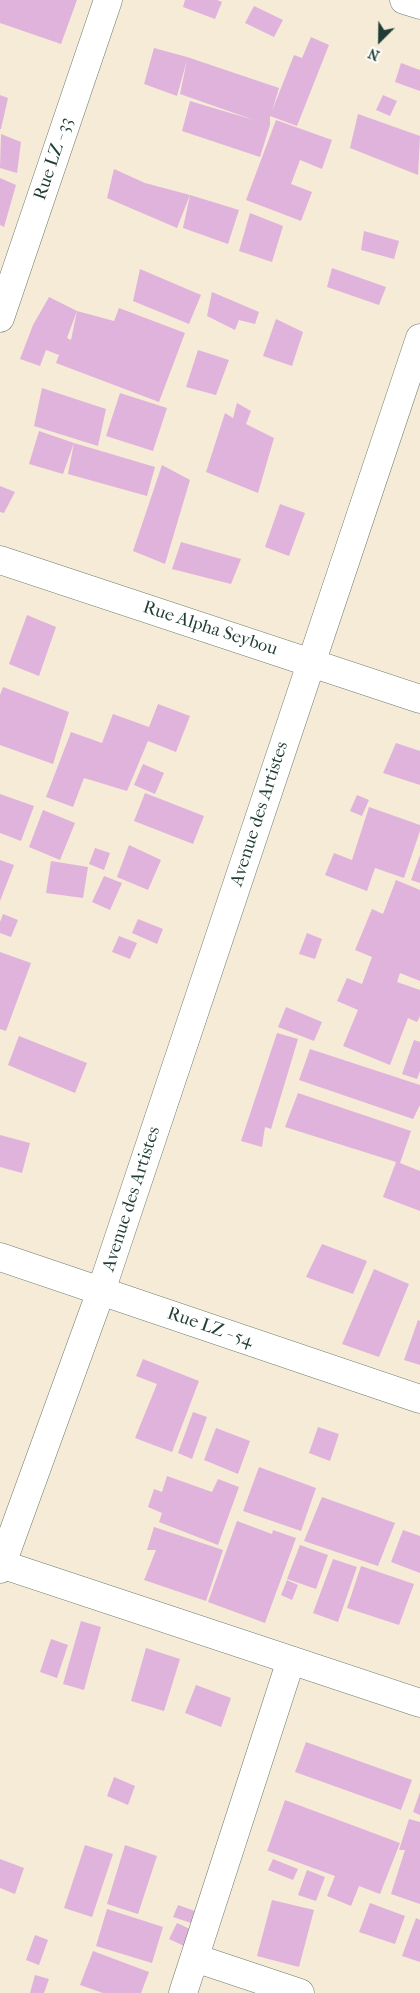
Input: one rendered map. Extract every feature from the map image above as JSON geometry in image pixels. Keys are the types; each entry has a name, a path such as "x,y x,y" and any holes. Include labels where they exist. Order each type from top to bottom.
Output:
{"street":[{"name":"Rue LZ - 33","path":"0,318 108,0"},
{"path":"404,0 420,5"},
{"name":"Avenue des Artistes","path":"1,1566 101,1291 420,338"},
{"name":"Rue Alpha Seybou","path":"0,560 420,699"},
{"name":"Rue LZ - 54","path":"0,1258 420,1399"},
{"path":"1,1566 420,1703"},
{"path":"183,1993 291,1660"},
{"path":"195,1958 300,1993"}],"building":[{"path":"0,0 77,0 61,44 0,23"},
{"path":"185,0 217,0 222,2 215,19 183,7"},
{"path":"254,6 283,20 274,37 245,23"},
{"path":"311,37 329,45 297,126 270,116 270,125 260,157 182,131 190,101 254,120 180,94 187,60 177,96 144,84 154,48 279,88 272,111 294,55 302,58"},
{"path":"401,63 420,70 420,91 395,82"},
{"path":"0,95 8,98 1,129 0,129"},
{"path":"383,95 397,101 390,116 376,110"},
{"path":"358,114 420,136 418,175 350,148"},
{"path":"276,120 332,140 322,169 300,160 291,184 312,192 301,221 246,200"},
{"path":"1,134 21,142 17,173 0,168"},
{"path":"114,169 145,183 190,195 177,228 107,198"},
{"path":"0,178 16,185 4,227 0,225"},
{"path":"190,195 239,210 228,244 183,228"},
{"path":"250,213 283,226 272,262 239,251"},
{"path":"364,231 399,241 394,259 361,250"},
{"path":"332,268 386,287 379,305 327,287"},
{"path":"140,269 201,295 189,324 133,301"},
{"path":"212,292 259,312 255,324 239,320 235,330 207,316"},
{"path":"49,297 77,311 114,321 119,308 185,333 159,402 56,363 59,355 46,350 40,366 20,359 33,325","holes":["77,311 71,340 67,338"]},
{"path":"276,319 303,332 292,366 263,356"},
{"path":"198,350 229,360 216,395 186,387"},
{"path":"42,388 106,409 98,446 34,426"},
{"path":"120,393 167,408 153,451 106,436"},
{"path":"237,403 251,411 246,424 274,438 258,493 206,472 225,413 233,418"},
{"path":"39,431 74,443 63,474 29,464"},
{"path":"74,443 155,467 147,496 68,474"},
{"path":"162,465 190,480 165,564 133,551"},
{"path":"0,486 15,492 4,513 0,512"},
{"path":"280,504 305,513 289,556 265,547"},
{"path":"181,542 241,559 231,584 172,569"},
{"path":"27,615 56,627 39,676 9,664"},
{"path":"3,687 69,712 53,764 0,745 0,695"},
{"path":"158,704 190,716 176,752 148,741 127,791 84,778 73,807 46,797 71,732 102,743 113,714 149,727"},
{"path":"396,743 420,751 420,785 383,773"},
{"path":"143,764 164,773 155,794 134,785"},
{"path":"145,793 204,816 193,844 134,821"},
{"path":"0,794 34,806 21,841 0,833"},
{"path":"357,795 369,800 362,816 350,811"},
{"path":"369,807 420,825 420,831 404,878 375,868 367,891 325,875 334,853 352,860"},
{"path":"43,810 75,823 60,860 29,847"},
{"path":"129,845 161,860 148,890 117,877"},
{"path":"95,848 110,853 104,870 89,864"},
{"path":"420,855 420,883 411,880"},
{"path":"0,860 14,865 0,901"},
{"path":"51,861 88,867 83,898 46,893"},
{"path":"104,876 122,883 110,910 92,902"},
{"path":"396,880 420,890 420,981 400,973 397,982 420,990 420,1016 417,1022 408,1018 390,1065 343,1046 358,1010 337,1001 347,978 362,984 372,957 355,950 372,909 383,914"},
{"path":"3,914 18,920 11,937 0,933 0,922"},
{"path":"138,919 163,929 157,944 132,933"},
{"path":"307,933 322,939 315,959 299,954"},
{"path":"119,936 137,943 130,959 112,952"},
{"path":"0,952 31,963 6,1031 0,1029"},
{"path":"286,1007 322,1022 314,1041 278,1027"},
{"path":"277,1033 298,1039 271,1129 265,1127 262,1147 241,1141"},
{"path":"19,1036 87,1063 75,1093 8,1065"},
{"path":"414,1040 420,1042 420,1071 417,1079 402,1074"},
{"path":"310,1049 420,1085 420,1105 413,1119 299,1080"},
{"path":"298,1093 411,1131 400,1163 420,1171 420,1211 383,1197 396,1162 285,1127"},
{"path":"0,1135 30,1143 22,1173 0,1167"},
{"path":"322,1244 367,1261 353,1294 306,1277"},
{"path":"374,1269 409,1284 379,1357 342,1344"},
{"path":"418,1320 420,1321 420,1365 404,1360"},
{"path":"143,1359 199,1381 172,1452 135,1438 157,1384 136,1376"},
{"path":"193,1412 207,1417 192,1459 178,1453"},
{"path":"318,1427 339,1434 330,1461 309,1453"},
{"path":"216,1428 250,1441 238,1474 204,1460"},
{"path":"259,1467 316,1488 301,1531 243,1511"},
{"path":"167,1476 212,1492 218,1479 239,1487 218,1545 159,1522 162,1513 148,1507 154,1489 162,1492"},
{"path":"322,1497 395,1523 378,1566 304,1541"},
{"path":"237,1521 272,1534 273,1530 296,1538 265,1623 208,1602"},
{"path":"154,1527 223,1550 206,1601 144,1580 156,1550 147,1550"},
{"path":"403,1530 420,1536 420,1573 391,1562"},
{"path":"300,1545 328,1555 316,1589 287,1579"},
{"path":"333,1559 357,1567 338,1622 313,1613"},
{"path":"361,1566 414,1584 399,1625 347,1608"},
{"path":"287,1580 298,1585 292,1600 281,1595"},
{"path":"81,1621 101,1627 84,1690 63,1684"},
{"path":"51,1639 68,1645 57,1678 40,1672"},
{"path":"146,1648 180,1659 164,1711 131,1701"},
{"path":"196,1685 231,1698 221,1727 185,1713"},
{"path":"306,1742 412,1780 401,1810 295,1772"},
{"path":"114,1777 135,1786 128,1805 107,1796"},
{"path":"420,1792 420,1815 413,1812"},
{"path":"285,1800 400,1843 380,1894 359,1886 351,1906 327,1896 335,1876 267,1851"},
{"path":"409,1819 420,1822 420,1904 391,1894 405,1850 399,1850"},
{"path":"85,1845 113,1854 92,1917 64,1908"},
{"path":"125,1845 157,1856 138,1914 107,1904"},
{"path":"0,1859 24,1868 15,1894 0,1888"},
{"path":"273,1859 298,1869 293,1880 268,1870"},
{"path":"307,1870 325,1877 316,1901 298,1895"},
{"path":"272,1900 314,1910 299,1967 257,1956"},
{"path":"370,1903 405,1916 395,1944 359,1932"},
{"path":"178,1905 195,1911 191,1923 173,1917"},
{"path":"107,1909 163,1927 152,1963 96,1946"},
{"path":"416,1918 420,1920 420,1962 402,1956"},
{"path":"177,1923 192,1930 184,1946 169,1939"},
{"path":"35,1935 48,1940 39,1965 26,1960"},
{"path":"93,1951 149,1972 141,1993 103,1993 80,1985"},
{"path":"35,1975 49,1979 44,1993 30,1993"}]}
